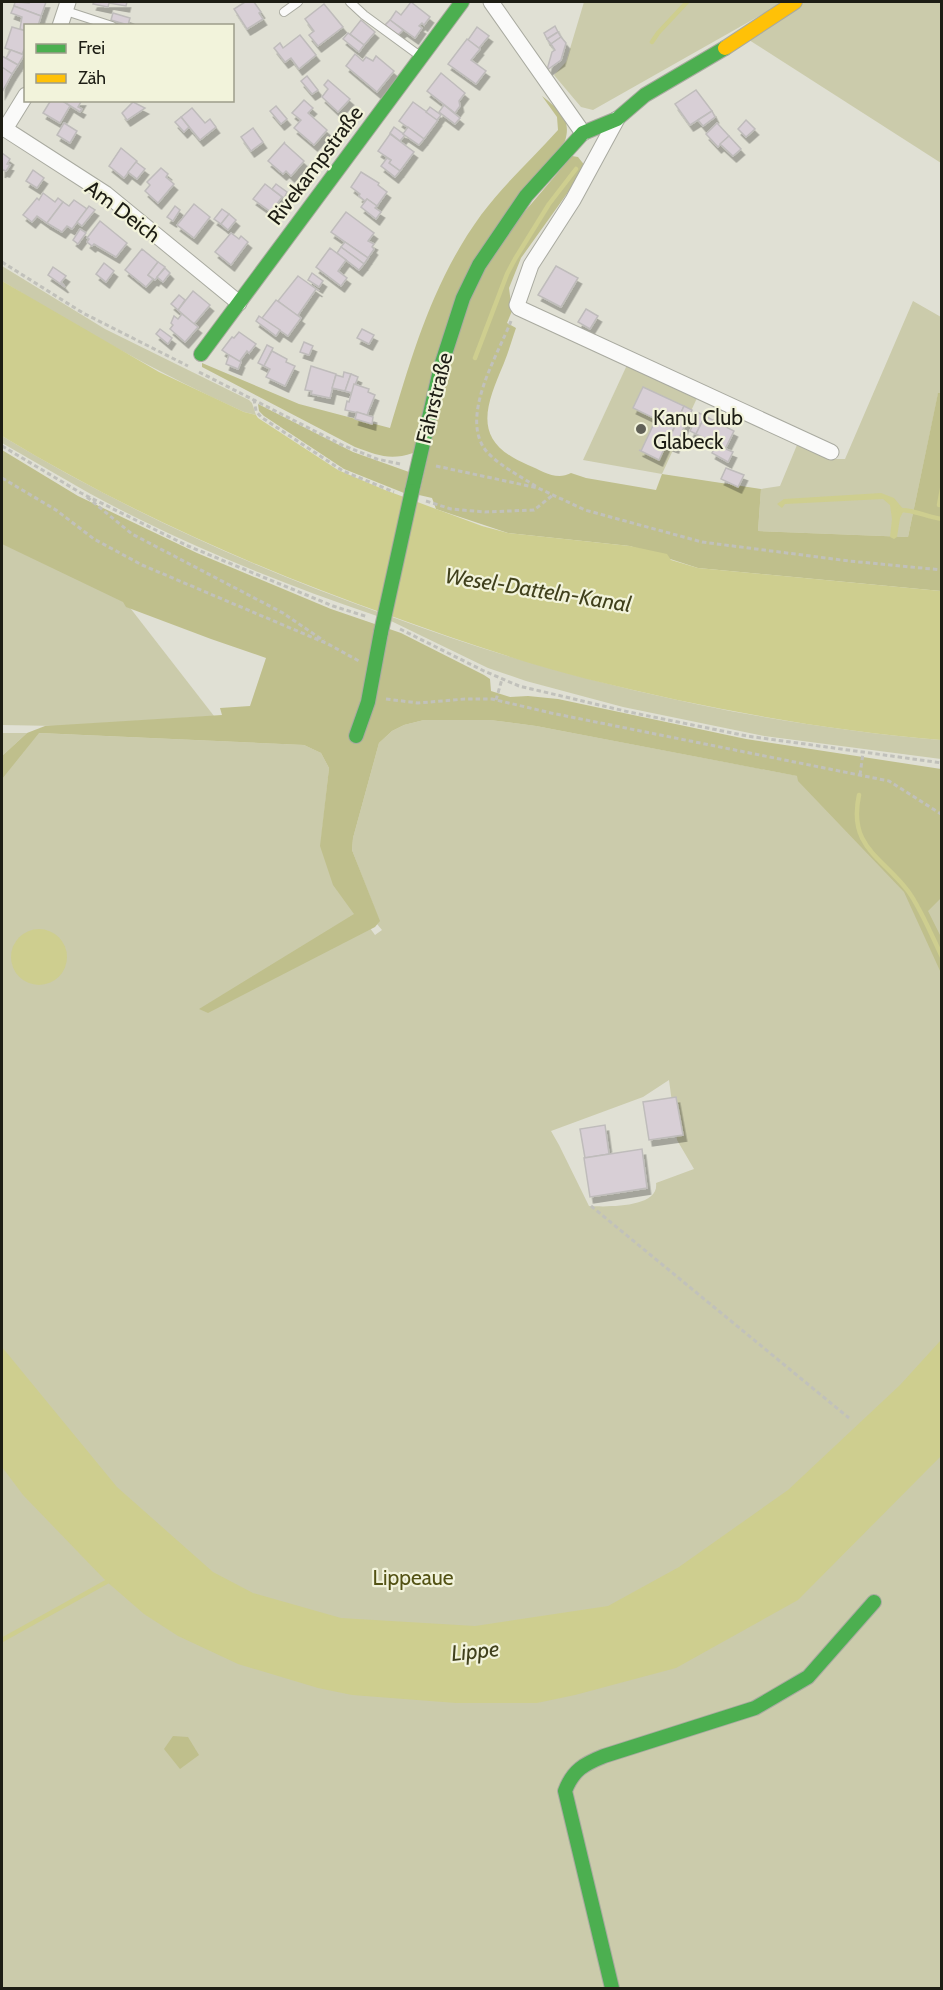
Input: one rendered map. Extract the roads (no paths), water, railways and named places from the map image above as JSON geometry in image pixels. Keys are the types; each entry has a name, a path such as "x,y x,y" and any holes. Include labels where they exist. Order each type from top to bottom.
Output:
{"street":[{"name":"Rivekampstraße","path":"201,354 462,2"},
{"path":"491,2 583,133"},
{"name":"Fährstraße","path":"356,736 369,694 374,665 386,629 416,467 450,336 463,298 479,265 526,196 583,133 617,119 645,95 744,36 795,2"},
{"path":"61,24 67,6"},
{"path":"3,128 24,98"},
{"name":"Fährstraße","path":"617,119 573,201 531,265 517,305 519,308 831,452"},
{"name":"Am Deich","path":"3,128 106,194 239,303"},
{"path":"612,1989 565,1791 571,1773 604,1756 755,1708 808,1677 874,1602"}],"lane":[{"path":"284,12 298,2"},
{"path":"350,2 421,57"},
{"path":"67,6 108,24"}],"water":[{"name":"Wesel-Datteln-Kanal","path":"2,281 159,372 244,412 256,415 338,470 482,526 508,533 630,546 667,554 671,560 698,568 941,591 941,740 763,717 631,690 562,672 464,642 340,598 241,558 144,513 2,436"},
{"path":"881,493 894,498 904,510 900,518 897,537 894,539 890,537 892,519 890,505 883,499 785,504 782,508 777,504 784,499"},
{"path":"33,929 45,929 55,933 63,941 67,957 63,973 55,981 45,985 33,985 23,981 15,973 11,963 11,951 15,941 23,933"},
{"name":"Lippe","path":"941,1340 941,1456 798,1600 676,1668 537,1703 456,1703 352,1695 318,1688 238,1664 178,1636 144,1614 106,1581 23,1495 2,1467 2,1347 117,1487 213,1572 253,1593 341,1618 475,1626 608,1606 679,1567 788,1490 900,1385"}],"waterway":[{"path":"652,42 687,2"},
{"path":"475,358 515,259 549,204 576,169"},
{"path":"939,505 942,489"},
{"path":"898,510 942,519"},
{"path":"859,795 858,827 863,839 869,849 913,898 942,957"},
{"path":"2,1640 110,1580"}],"place":[{"name":"Kanu Club Glabeck","path":"641,429"}],"park label":[{"name":"Lippeaue","path":"413,1577"}]}
